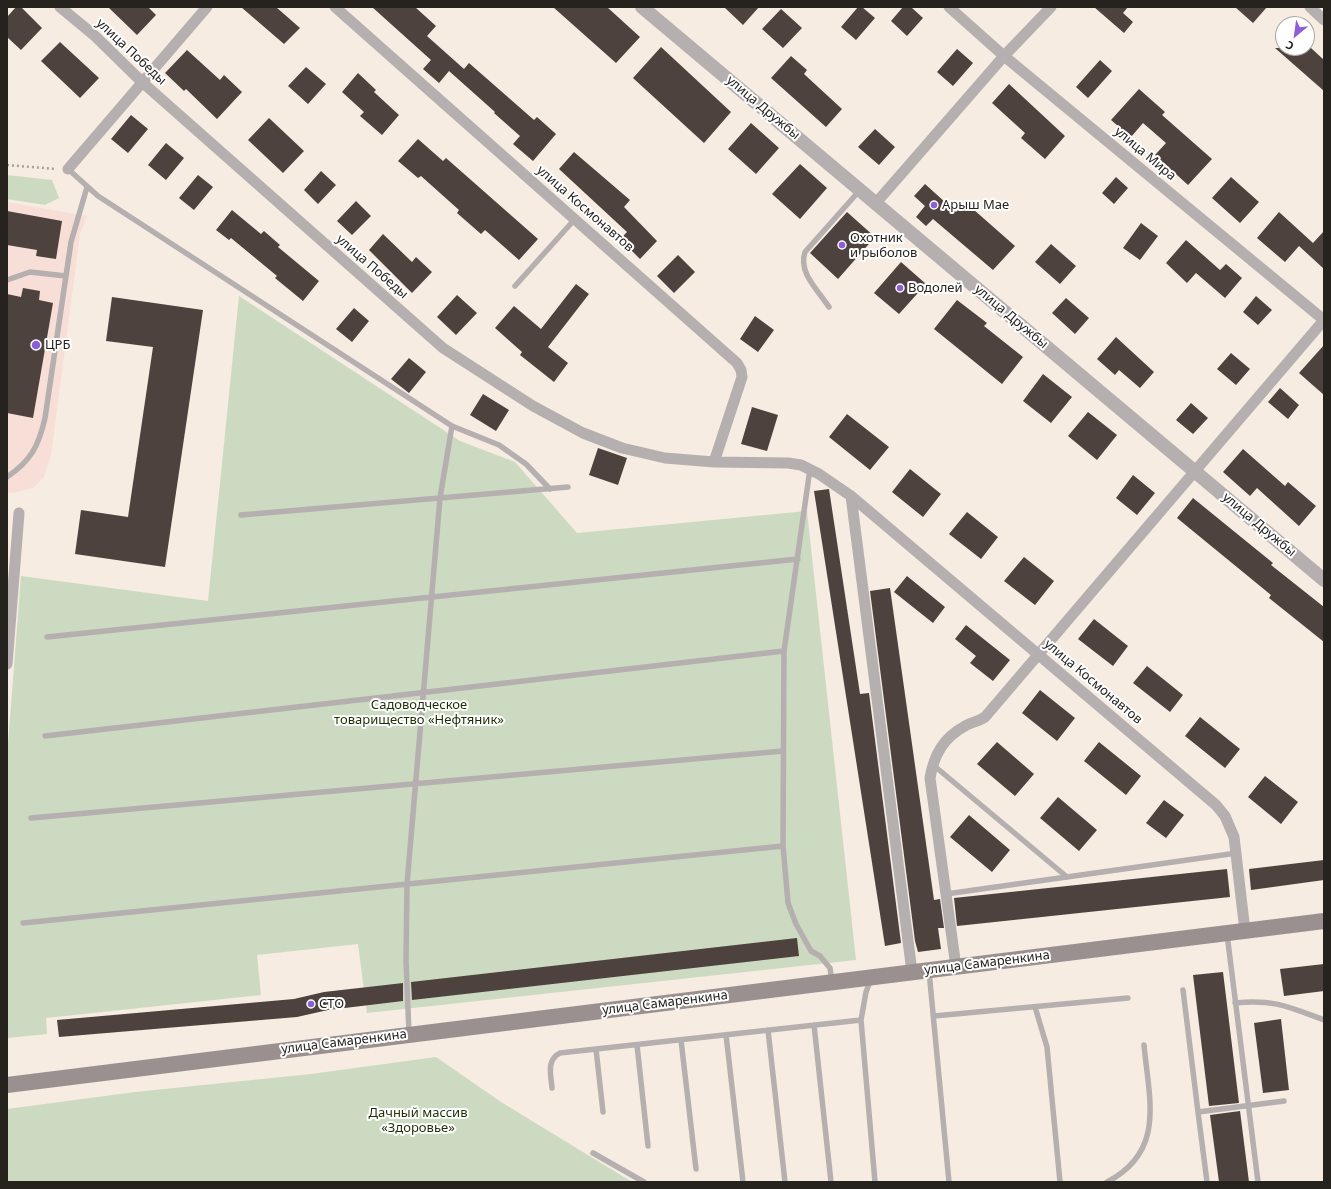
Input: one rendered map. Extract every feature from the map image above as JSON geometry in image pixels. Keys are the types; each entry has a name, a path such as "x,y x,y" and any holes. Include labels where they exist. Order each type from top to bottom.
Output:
{"main road":[{"name":"улица Самаренкина","path":"7,1085 1324,921"}],"street":[{"name":"улица Победы","path":"60,7 95,36 142,82 443,348 533,406 583,433 622,448 665,458 714,462 788,463 810,469"},
{"path":"68,169 207,7"},
{"name":"улица Космонавтов","path":"335,7 737,362 741,370 742,377 714,462"},
{"name":"улица Дружбы","path":"642,7 1324,580"},
{"name":"улица Мира","path":"949,7 1004,56 1324,320"},
{"path":"876,203 1004,56 1051,7"},
{"path":"1310,7 1324,20"},
{"path":"956,967 930,778 932,764 945,740 966,725 985,717 1037,654 1324,320"},
{"name":"улица Космонавтов","path":"810,469 851,496 1216,805 1230,825 1237,853 1245,931"},
{"path":"851,496 912,972"},
{"path":"7,664 19,513"}],"lane":[{"path":"68,169 87,187 151,231 452,426 499,445 526,464 550,489"},
{"path":"7,477 18,470 30,458 40,440 45,418 72,233 87,187"},
{"path":"829,307 804,272 803,259 805,252 860,190"},
{"path":"515,286 575,219"},
{"path":"7,280 30,272 66,276"},
{"path":"408,1034 406,960 407,884 440,498 452,426"},
{"path":"810,469 784,650 782,846 788,903 796,924 811,951 820,956 830,968 832,982"},
{"path":"241,515 568,487"},
{"path":"47,636 798,559"},
{"path":"45,736 784,650"},
{"path":"31,818 783,751"},
{"path":"932,764 1067,877"},
{"path":"23,923 782,846"},
{"path":"946,894 1237,853"},
{"path":"1226,933 1258,1182"},
{"path":"929,970 949,1182"},
{"path":"872,977 866,992 861,1020 875,1182"},
{"path":"1183,990 1207,1182"},
{"path":"934,1016 1128,998"},
{"path":"1235,1003 1257,1001 1277,1003 1324,1020"},
{"path":"1035,1007 1047,1048 1060,1182"},
{"path":"552,1088 550,1065 554,1056 560,1054 861,1020"},
{"path":"814,1025 832,1182"},
{"path":"768,1030 785,1182"},
{"path":"726,1035 743,1182"},
{"path":"681,1040 696,1170"},
{"path":"637,1045 648,1146"},
{"path":"1107,1182 1120,1175 1137,1158 1146,1141 1151,1120 1144,1045"},
{"path":"596,1049 603,1112"},
{"path":"1198,1112 1284,1101"},
{"path":"593,1153 644,1182"}],"path":[{"path":"7,165 42,169 68,169"}],"shaded area":[{"name":"ЦРБ","path":"7,202 87,216 80,234 51,455 44,477 33,488 13,493 7,493"}],"green space":[{"path":"7,175 52,180 59,198 45,205 7,199"},
{"name":"Садоводческое товарищество «Нефтяник»","path":"239,296 460,441 515,462 577,533 807,511 856,960 367,1013 358,944 257,955 261,995 46,1018 47,1034 7,1038 7,757 21,576 208,601"},
{"name":"Дачный массив «Здоровье»","path":"436,1057 501,1102 632,1182 7,1182 7,1109 135,1092 311,1074"}],"building":[{"path":"16,7 21,7 42,28 21,50 7,37 7,17"},
{"path":"108,7 148,7 156,15 137,35"},
{"path":"241,7 276,7 300,28 284,44"},
{"path":"372,7 415,7 436,26 427,36 464,69 469,63 534,120 537,117 556,134 533,161 513,144 520,136 449,71 439,83 423,69 431,60"},
{"path":"553,7 607,7 640,37 616,63"},
{"path":"724,7 759,7 743,25"},
{"path":"858,7 862,7 875,18 856,40 841,27"},
{"path":"903,7 911,7 923,18 907,36 891,21"},
{"path":"1094,7 1128,7 1123,13 1133,22 1124,33"},
{"path":"1235,7 1267,7 1253,23"},
{"path":"781,9 802,28 783,48 762,29"},
{"path":"60,42 99,78 80,98 41,61"},
{"path":"661,47 731,112 704,143 633,78"},
{"path":"957,49 973,63 953,86 937,72"},
{"path":"187,50 220,80 224,75 242,92 217,119 186,89 184,91 165,73"},
{"path":"1315,52 1324,60 1324,91 1284,56 1315,56"},
{"path":"791,56 807,70 804,74 842,109 826,127 771,78"},
{"path":"1100,60 1112,71 1088,98 1076,87"},
{"path":"306,67 326,84 308,104 288,86"},
{"path":"358,73 376,90 374,92 399,115 382,135 360,116 364,112 342,92"},
{"path":"1009,84 1065,136 1045,159 1021,138 1025,133 992,103"},
{"path":"1139,89 1165,112 1162,115 1212,159 1188,185 1155,155 1166,143 1143,123 1131,137 1111,120"},
{"path":"131,115 148,129 128,153 111,139"},
{"path":"269,118 304,151 283,173 248,140"},
{"path":"751,123 779,148 756,174 728,149"},
{"path":"875,129 895,147 879,165 858,147"},
{"path":"418,139 443,161 446,158 538,239 519,260 485,230 481,234 457,213 459,210 421,176 418,178 398,161"},
{"path":"166,143 184,158 166,180 148,165"},
{"path":"574,152 630,200 624,207 657,241 640,259 620,239 627,232 559,169"},
{"path":"800,164 827,188 800,219 772,194"},
{"path":"321,171 336,185 318,204 304,190"},
{"path":"198,175 213,187 194,210 179,198"},
{"path":"1116,177 1128,188 1114,204 1102,193"},
{"path":"1231,177 1259,202 1240,223 1212,198"},
{"path":"925,184 956,212 965,202 1015,246 993,270 933,219 926,226 916,217 925,206 914,196"},
{"path":"356,201 371,216 352,235 337,221"},
{"path":"232,210 261,234 264,231 280,245 278,247 319,281 303,301 275,278 277,276 231,238 229,240 216,230"},
{"path":"7,211 62,221 56,259 36,256 37,250 7,245"},
{"name":"Охотник и рыболов","path":"847,212 875,237 838,279 810,253"},
{"path":"1279,212 1313,243 1324,231 1324,269 1299,246 1285,262 1257,238"},
{"path":"1141,223 1158,236 1140,260 1123,248"},
{"path":"383,234 412,262 416,257 432,272 412,293 369,250"},
{"path":"1186,240 1220,270 1226,264 1242,278 1225,298 1196,273 1187,283 1166,263"},
{"path":"1051,244 1076,266 1060,284 1035,262"},
{"path":"678,255 695,272 674,293 657,276"},
{"name":"Водолей","path":"901,262 926,284 899,314 874,293"},
{"path":"576,284 589,294 548,347 568,363 554,382 520,355 522,352 495,328 514,306 541,329"},
{"path":"23,288 40,291 39,300 53,303 33,418 7,413 7,294 21,297"},
{"path":"457,295 477,313 456,335 437,317"},
{"path":"1256,296 1272,310 1258,325 1243,312"},
{"path":"112,297 203,310 165,567 75,554 81,510 128,517 153,347 106,341"},
{"path":"1066,298 1089,318 1075,334 1052,313"},
{"path":"957,300 987,323 984,326 1023,357 1002,384 934,329"},
{"path":"354,308 369,321 352,342 336,329"},
{"path":"755,316 774,330 758,352 740,339"},
{"path":"1116,337 1154,372 1140,388 1119,370 1115,375 1097,359"},
{"path":"1324,345 1324,395 1299,373"},
{"path":"1231,353 1250,369 1236,385 1217,369"},
{"path":"409,358 426,372 409,393 391,379"},
{"path":"1043,374 1072,397 1051,423 1023,401"},
{"path":"1280,388 1299,405 1288,419 1268,402"},
{"path":"483,394 509,410 496,431 470,415"},
{"path":"1191,403 1208,418 1193,434 1176,420"},
{"path":"752,407 778,415 767,451 741,444"},
{"path":"1088,412 1117,435 1097,460 1068,436"},
{"path":"847,414 889,447 870,470 829,437"},
{"path":"598,448 627,458 618,485 589,475"},
{"path":"1243,449 1285,486 1288,482 1316,506 1299,526 1257,488 1250,496 1223,472"},
{"path":"910,469 941,494 923,517 892,492"},
{"path":"1133,475 1155,493 1137,515 1116,498"},
{"path":"829,489 860,694 869,693 901,943 885,946 814,491"},
{"path":"1193,498 1273,563 1271,565 1324,607 1324,642 1269,598 1271,595 1177,518"},
{"path":"967,512 998,537 981,559 949,534"},
{"path":"1024,557 1054,581 1035,605 1004,581"},
{"path":"907,576 945,607 933,623 894,592"},
{"path":"890,588 934,900 940,899 944,928 938,928 941,949 918,952 915,941 870,591"},
{"path":"1094,619 1128,646 1113,666 1078,639"},
{"path":"966,625 1010,660 993,681 970,663 976,656 955,639"},
{"path":"1147,666 1183,695 1170,712 1133,683"},
{"path":"1040,690 1075,718 1057,741 1022,713"},
{"path":"1200,717 1240,749 1225,768 1185,736"},
{"path":"997,742 1034,774 1015,796 977,764"},
{"path":"1099,742 1141,776 1126,795 1084,761"},
{"path":"1265,776 1298,802 1281,824 1248,797"},
{"path":"1058,797 1097,830 1079,851 1040,818"},
{"path":"1164,800 1184,815 1166,838 1146,823"},
{"path":"969,815 1010,850 992,872 950,837"},
{"path":"1324,860 1324,880 1251,890 1249,869"},
{"path":"1227,869 1230,897 957,926 954,898"},
{"path":"797,938 799,956 412,1000 411,982"},
{"path":"1324,964 1324,991 1284,996 1280,969"},
{"path":"1223,972 1239,1103 1209,1106 1193,975"},
{"path":"403,983 403,1001 328,1010 297,1017 59,1037 57,1020 294,999 324,992"},
{"path":"1281,1019 1289,1090 1263,1093 1254,1023"},
{"path":"1240,1111 1249,1182 1219,1182 1210,1115"}],"place":[{"name":"Арыш Мае","path":"934,205"},
{"name":"Охотник и рыболов","path":"842,245"},
{"name":"Водолей","path":"900,288"},
{"name":"ЦРБ","path":"36,345"},
{"name":"СТО","path":"311,1004"}]}
